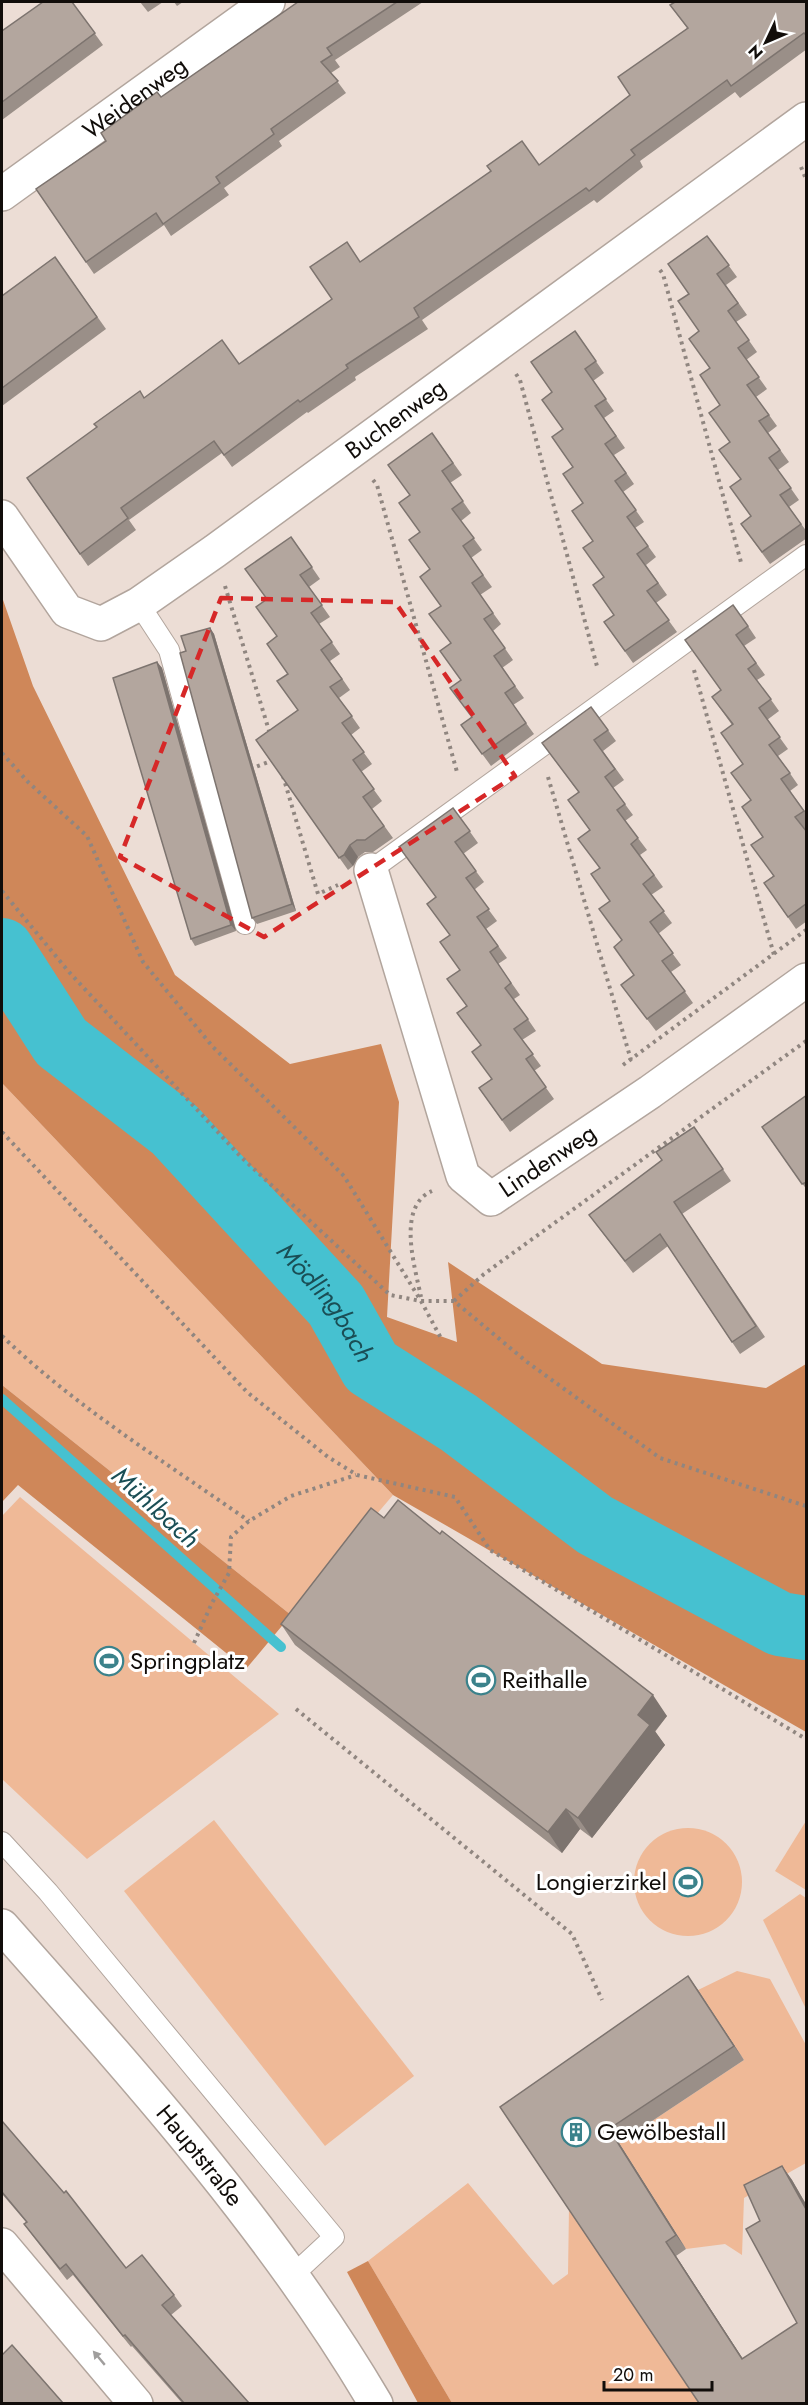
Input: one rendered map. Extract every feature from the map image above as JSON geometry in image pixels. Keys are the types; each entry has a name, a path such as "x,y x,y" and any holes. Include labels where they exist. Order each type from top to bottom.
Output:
{"street":[{"name":"Weidenweg","path":"2,194 268,2"},
{"name":"Buchenweg","path":"2,517 67,611 101,624 139,604 215,551 807,119"},
{"name":"Lindenweg","path":"371,870 463,1176 491,1199 650,1092 800,985"},
{"name":"Hauptstraße","path":"2,1926 143,2084 293,2275 376,2403"},
{"path":"2,2246 136,2403"}],"lane":[{"path":"371,870 807,555"},
{"path":"139,604 169,650 245,924"},
{"path":"2,1842 48,1892 334,2237 293,2275"}],"path":[{"path":"639,241 663,274 750,596"},
{"path":"496,346 520,380 606,700"},
{"path":"354,450 376,485 465,802"},
{"path":"215,551 271,736"},
{"path":"686,642 774,954 800,985"},
{"path":"539,748 630,1059 650,1092"},
{"path":"2,753 28,782 87,836 143,962 213,1047 344,1176 422,1300 442,1341"},
{"path":"207,786 277,758 318,894 371,870"},
{"path":"2,891 69,972 242,1157 390,1295 422,1300 454,1301 527,1362 660,1458 807,1506"},
{"path":"621,1066 807,930"},
{"path":"454,1301 484,1274 807,1041"},
{"path":"2,1132 247,1392 328,1457 357,1475 454,1497 489,1550 807,1739"},
{"path":"422,1300 410,1239 415,1207 426,1193 463,1176"},
{"path":"2,1336 36,1368 117,1430 249,1521"},
{"path":"194,1643 229,1573 231,1538 249,1521 291,1496 357,1475"},
{"path":"296,1709 572,1934 602,2000"}],"highlighted area":[{"path":"221,598 395,602 515,776 264,937 120,857"}],"shaded area":[{"path":"2,597 33,686 175,975 290,1064 381,1044 399,1102 387,1317 457,1342 448,1262 602,1364 766,1388 806,1364 806,1732 393,1495 2,1083"},
{"path":"2,1083 393,1495 291,1615 2,1385"},
{"path":"2,1385 291,1615 246,1669 18,1485 2,1502"},
{"name":"Springplatz","path":"20,1497 279,1714 87,1859 2,1779 2,1516"},
{"path":"214,1820 414,2076 325,2146 124,1891"},
{"path":"806,1821 806,1890 775,1871"},
{"name":"Longierzirkel","path":"688,1828 709,1832 726,1844 738,1861 742,1882 738,1903 726,1920 709,1932 688,1936 667,1932 650,1920 638,1903 634,1882 638,1861 650,1844 667,1832"},
{"path":"800,1894 806,1898 806,2009 763,1920"},
{"path":"737,1971 770,1979 806,2045 806,2163 744,2198 742,2255 725,2244 686,2249 619,2143 744,2060 698,1990"},
{"path":"468,2183 553,2285 568,2274 569,2208 701,2403 452,2403 368,2261"},
{"path":"368,2261 452,2403 418,2403 347,2272"}],"building":[{"path":"43,2 72,2 95,33 2,102 2,31"},
{"path":"298,2 397,2 327,48 332,55 321,62 338,81 271,129 274,134 216,177 220,183 163,224 156,213 86,262 36,189 106,141 101,133 157,92 161,97"},
{"path":"675,2 807,2 807,36 804,33 731,86 727,80 631,150 635,155 589,191 586,188 414,308 419,317 346,365 348,368 300,402 298,400 224,455 214,441 121,508 128,518 80,554 27,478 97,427 94,424 140,391 144,398 222,340 239,364 332,299 310,267 347,242 360,262 491,171 487,166 522,141 539,165 630,95 618,77 688,28 670,5"},
{"path":"707,236 729,265 717,274 738,303 728,311 749,340 738,348 759,377 747,385 769,415 759,421 780,450 769,458 791,488 780,495 801,524 762,552 741,524 751,516 730,487 741,479 719,450 730,442 709,413 720,405 700,375 710,368 689,339 699,331 678,301 689,294 668,264"},
{"path":"55,257 97,317 2,388 2,296"},
{"path":"575,331 596,361 585,369 606,399 595,406 616,436 605,444 626,473 615,481 636,510 627,517 648,546 637,554 658,583 647,591 669,620 625,651 604,622 614,615 593,585 604,577 583,548 593,541 572,511 583,503 563,474 573,467 552,437 563,429 542,400 552,392 531,362"},
{"path":"432,433 453,463 442,471 463,501 452,509 474,538 463,546 483,575 472,583 493,613 484,619 505,648 494,656 515,686 505,693 526,723 482,754 461,725 472,717 450,688 461,680 440,651 451,643 429,614 441,606 420,577 430,569 409,540 420,532 399,503 410,495 388,465"},
{"path":"291,537 312,567 300,575 322,605 311,613 332,642 321,650 342,679 330,687 352,716 342,723 364,752 353,760 374,789 363,797 384,826 365,840 357,840 339,858 256,740 298,710 277,681 288,674 267,644 277,636 256,607 267,599 245,569"},
{"path":"733,605 748,626 736,635 756,663 748,669 771,699 759,708 780,737 769,745 790,773 781,779 804,811 795,817 807,832 807,903 788,917 764,883 774,876 751,845 763,837 742,807 751,800 731,773 743,764 721,733 733,724 712,697 721,690 685,640"},
{"path":"210,628 292,904 252,918 180,653 186,651 181,636"},
{"path":"157,662 231,925 191,939 113,678"},
{"path":"591,707 608,730 594,740 615,769 605,777 625,804 617,810 638,838 631,844 654,875 643,884 664,911 650,922 673,953 662,961 685,991 647,1019 621,985 634,975 614,947 622,940 599,909 610,901 591,874 600,868 578,839 590,830 568,800 579,792 542,743"},
{"path":"453,808 470,831 455,842 476,871 466,878 489,909 477,917 498,946 490,952 511,983 505,988 528,1019 514,1029 533,1054 526,1059 546,1087 502,1120 479,1088 492,1079 472,1052 481,1045 457,1013 467,1006 447,979 460,970 440,942 450,935 427,904 436,897 399,847"},
{"path":"807,1095 807,1182 802,1184 762,1127"},
{"path":"694,1127 723,1169 674,1202 756,1326 732,1342 660,1234 625,1261 589,1215 662,1160 656,1152"},
{"name":"Reithalle","path":"398,1500 440,1534 442,1531 653,1695 638,1715 650,1725 578,1818 566,1809 548,1832 281,1624 371,1508 384,1518"},
{"path":"688,1976 734,2046 609,2129 676,2235 666,2242 742,2359 797,2323 746,2229 760,2221 744,2185 782,2166 807,2211 807,2403 699,2403 500,2107"},
{"path":"2,2121 64,2193 66,2191 126,2268 142,2255 174,2295 162,2305 249,2403 184,2403 125,2335 123,2336 66,2264 60,2269 24,2224 27,2222 2,2192"},
{"path":"12,2345 63,2403 2,2403 2,2355"}],"waterway":[{"name":"Mödlingbach","path":"2,950 61,1042 175,1130 336,1305 371,1367 459,1423 595,1525 780,1624 806,1628"},
{"name":"Mühlbach","path":"2,1399 281,1647"}],"place":[{"name":"Springplatz","path":"109,1661"},
{"name":"Reithalle","path":"481,1680"},
{"name":"Longierzirkel","path":"688,1882"},
{"name":"Gewölbestall","path":"576,2132"}]}
